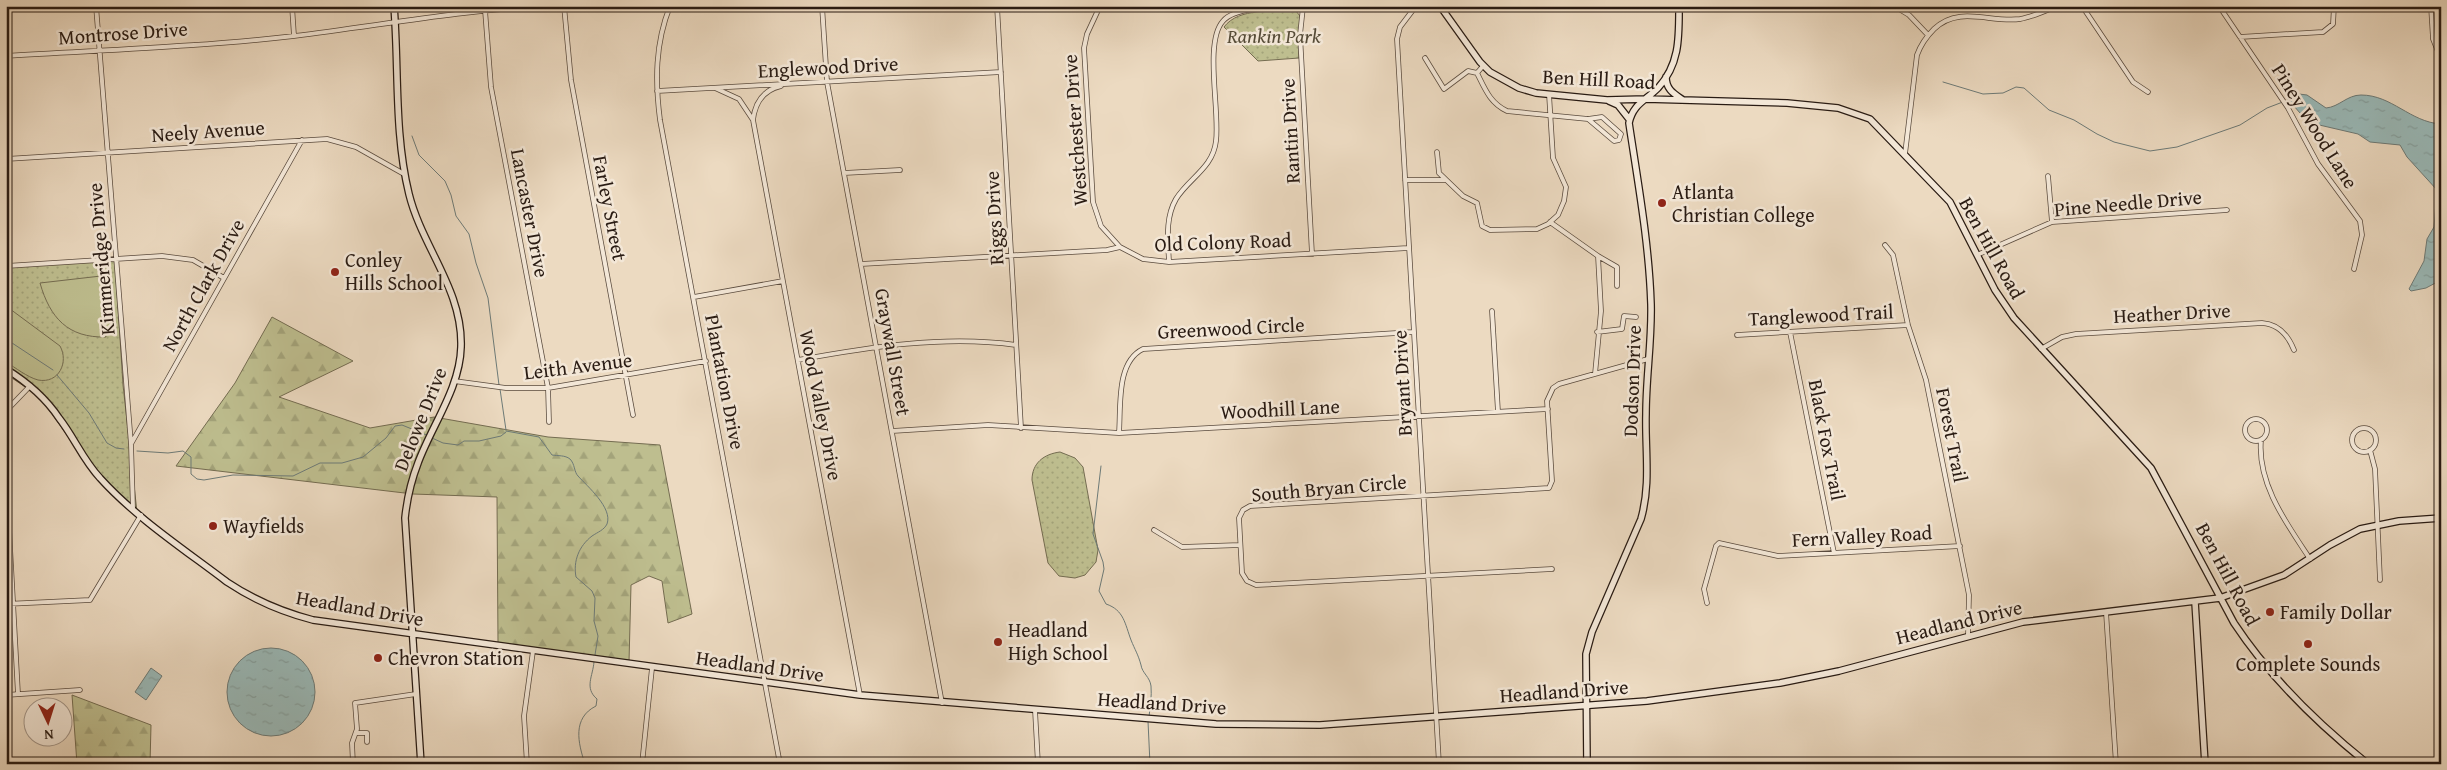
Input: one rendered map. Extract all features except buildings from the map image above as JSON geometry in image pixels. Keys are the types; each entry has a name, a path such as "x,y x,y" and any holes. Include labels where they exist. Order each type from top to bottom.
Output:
{"street":[{"name":"Kimmeridge Drive","path":"96,6 131,444 134,509"},
{"path":"292,6 294,36"},
{"name":"Delowe Drive","path":"394,6 400,140 404,174 417,221 448,284 459,316 461,348 454,381 418,463 407,500 405,536 421,764"},
{"name":"Montrose Drive","path":"6,56 294,36 494,8 540,6"},
{"name":"Farley Street","path":"564,6 571,80 633,415"},
{"name":"Plantation Drive","path":"670,6 659,45 657,91 780,764"},
{"name":"Graywall Street","path":"822,6 826,82 877,346 942,702"},
{"name":"Riggs Drive","path":"997,6 1021,428"},
{"name":"Westchester Drive","path":"1100,6 1087,34 1084,48 1093,202 1101,226 1120,247"},
{"name":"Bryant Drive","path":"1416,6 1400,27 1397,39 1439,764"},
{"name":"Ben Hill Road","path":"1440,6 1483,66 1504,82 1519,88 1550,94 1607,100 1752,101 1838,108 1870,120 1950,202 2004,305 2041,349 2151,468 2234,623 2260,659 2328,730 2368,764"},
{"path":"1629,120 1632,110 1646,99 1666,76 1678,51 1679,6"},
{"path":"1894,6 1909,15 1928,35"},
{"path":"1905,154 1917,55 1921,44 1941,22 1954,16 2020,19 2057,6"},
{"path":"2082,6 2133,82 2148,92"},
{"name":"Piney Wood Lane","path":"2219,6 2288,108 2318,164 2360,221 2362,234 2354,269"},
{"path":"2240,37 2323,32 2333,24 2334,6"},
{"path":"2431,6 2433,39 2441,59"},
{"path":"1169,262 1167,228 1172,208 1182,190 1206,166 1216,143 1218,127 1214,44 1217,29 1226,18 1240,11 1303,7"},
{"name":"Rantin Drive","path":"1303,7 1300,35 1312,254"},
{"name":"Lancaster Drive","path":"485,10 491,87 548,388 549,422"},
{"path":"1425,58 1444,89 1468,71 1478,73"},
{"path":"1478,73 1483,66"},
{"name":"Englewood Drive","path":"657,91 1001,72"},
{"path":"1478,73 1490,98 1498,107 1507,111 1588,119 1602,117 1621,134 1619,140 1614,141 1588,119"},
{"path":"1666,76 1666,84 1672,93 1682,100"},
{"path":"753,120 757,104 766,92 779,86 800,83"},
{"name":"Wood Valley Drive","path":"715,88 739,99 753,120 860,695"},
{"path":"1437,152 1439,174 1463,196 1477,203 1482,226 1490,230 1537,229 1558,215 1564,201 1566,187 1554,158 1550,94"},
{"path":"1607,100 1618,104 1627,113 1629,120"},
{"name":"Dodson Drive","path":"1587,764 1584,665 1588,642 1641,519 1646,501 1646,414 1651,308 1649,260 1629,120"},
{"name":"Neely Avenue","path":"6,159 327,139 346,143 404,174"},
{"name":"North Clark Drive","path":"131,444 302,140"},
{"path":"844,173 900,170"},
{"path":"2048,176 2052,222"},
{"path":"1405,180 1444,180"},
{"name":"Pine Needle Drive","path":"1978,255 2052,222 2227,210"},
{"path":"1550,222 1617,267 1617,286"},
{"name":"Forest Trail","path":"1885,245 1893,255 1908,325 1926,380 1969,595 1968,635"},
{"path":"861,264 1108,250 1120,247"},
{"name":"Old Colony Road","path":"1120,247 1144,259 1169,262 1408,248"},
{"path":"6,266 162,256 181,257 204,265 224,278"},
{"path":"1595,374 1597,332 1601,311 1598,256"},
{"path":"694,297 783,281"},
{"path":"1492,311 1498,412"},
{"path":"1597,332 1622,329 1624,316 1636,317"},
{"name":"Heather Drive","path":"2041,349 2062,337 2076,334 2270,323 2280,329 2290,340 2294,350"},
{"name":"Tanglewood Trail","path":"1737,335 1908,325"},
{"name":"Greenwood Circle","path":"1119,433 1124,369 1131,356 1143,349 1414,332"},
{"name":"Black Fox Trail","path":"1790,332 1834,553"},
{"path":"798,360 877,346 980,342 1016,345"},
{"path":"1548,409 1549,394 1559,384 1648,359"},
{"name":"Leith Avenue","path":"454,381 506,388 548,388 706,361"},
{"name":"Headland Drive","path":"6,369 31,385 60,419 99,478 141,515 227,582 266,605 313,620 765,684 860,695 1035,710 1262,726 1320,725 1585,706 1689,697 1780,683 1839,671 1968,635 2023,622 2220,598 2284,575 2344,536 2378,524 2441,518"},
{"path":"6,411 31,385"},
{"name":"Woodhill Lane","path":"892,431 988,425 1119,433 1548,409"},
{"name":"South Bryan Circle","path":"1548,409 1552,481 1549,488 1250,506 1243,510 1239,518 1242,573 1248,581 1256,585 1552,569"},
{"path":"2261,440 2252,441 2246,435 2245,426 2251,420 2260,419 2266,425 2267,434 2261,440 2260,453 2264,475 2290,528 2310,559"},
{"path":"2370,450 2362,452 2354,447 2352,438 2357,431 2365,429 2373,433 2375,442 2370,450 2375,468 2380,580"},
{"path":"6,474 18,694"},
{"path":"6,604 90,600 141,515"},
{"path":"1154,530 1182,547 1240,545"},
{"name":"Fern Valley Road","path":"1707,603 1704,589 1719,543 1778,556 1960,546"},
{"path":"2196,602 2205,764"},
{"path":"2106,612 2116,764"},
{"path":"527,764 524,716 533,651"},
{"path":"642,764 652,668"},
{"path":"6,695 80,690"},
{"path":"367,742 367,733 357,733 355,703 416,694"},
{"path":"1035,710 1038,764"},
{"path":"353,764 352,743 357,729"}],"green space":[{"name":"Rankin Park","path":"1296,11 1300,16 1299,58 1258,61 1224,27 1238,16 1248,13"},
{"path":"115,259 123,385 137,512 95,475 40,397 6,374 6,265"},
{"path":"101,276 106,337 81,334 62,324 49,306 40,283"},
{"path":"6,306 60,346 63,352 63,365 52,379 34,379 6,362"},
{"path":"272,317 353,361 279,397 370,428 434,417 548,437 660,445 692,614 668,623 662,581 649,576 631,585 629,662 498,643 497,497 413,494 176,466 235,383"},
{"path":"1060,452 1075,458 1083,467 1098,550 1096,562 1085,575 1075,578 1059,576 1048,563 1032,480 1034,469 1040,460"},
{"path":"72,695 151,725 150,764 77,764"}],"water":[{"path":"2299,94 2307,95 2326,108 2356,96 2372,96 2382,99 2420,119 2441,124 2441,280 2426,288 2411,291 2409,289 2424,261 2427,239 2434,227 2437,190 2407,157 2400,145 2370,142 2358,134 2315,124 2300,113 2287,98"},
{"path":"271,648 288,652 302,661 311,675 315,692 311,709 302,723 288,732 271,736 254,732 240,723 231,709 227,692 231,675 240,661 254,652"},
{"path":"151,668 162,676 146,700 135,692"}],"waterway":[{"path":"1943,82 1983,94 2003,93 2016,87 2024,88 2049,110 2074,120 2114,142 2150,151 2177,147 2240,125 2267,108 2288,100"},
{"path":"412,136 419,155 445,181 451,195 456,216 469,234 476,263 488,298 499,385"},
{"path":"6,339 53,370"},
{"path":"57,375 89,413 107,443 116,448 124,449"},
{"path":"500,389 506,430"},
{"path":"137,451 168,453 183,451 191,457 191,474 197,479 204,480 233,475 293,476 320,463 342,463 363,457 386,438 395,426 402,425 429,436"},
{"path":"506,431 539,437 552,455 564,456 570,459 577,474 603,504 606,511 607,524 587,540 580,549 575,565 576,577 592,591 595,598 594,621 598,636 595,655"},
{"path":"432,438 443,443 458,445 464,441 479,441 501,436 506,432"},
{"path":"1101,466 1093,534 1104,569 1099,591 1106,604 1117,610 1123,618 1142,668 1149,680 1151,686 1149,717"},
{"path":"585,764 580,748 579,732 583,717 596,706 597,699 593,695 590,686 594,662"},
{"path":"1148,721 1150,764"}],"place":[{"name":"Atlanta Christian College","path":"1662,203"},
{"name":"Conley Hills School","path":"335,272"},
{"name":"Wayfields","path":"213,526"},
{"name":"Family Dollar","path":"2270,612"},
{"name":"Headland High School","path":"998,642"},
{"name":"Complete Sounds","path":"2308,644"},
{"name":"Chevron Station","path":"378,658"}]}
